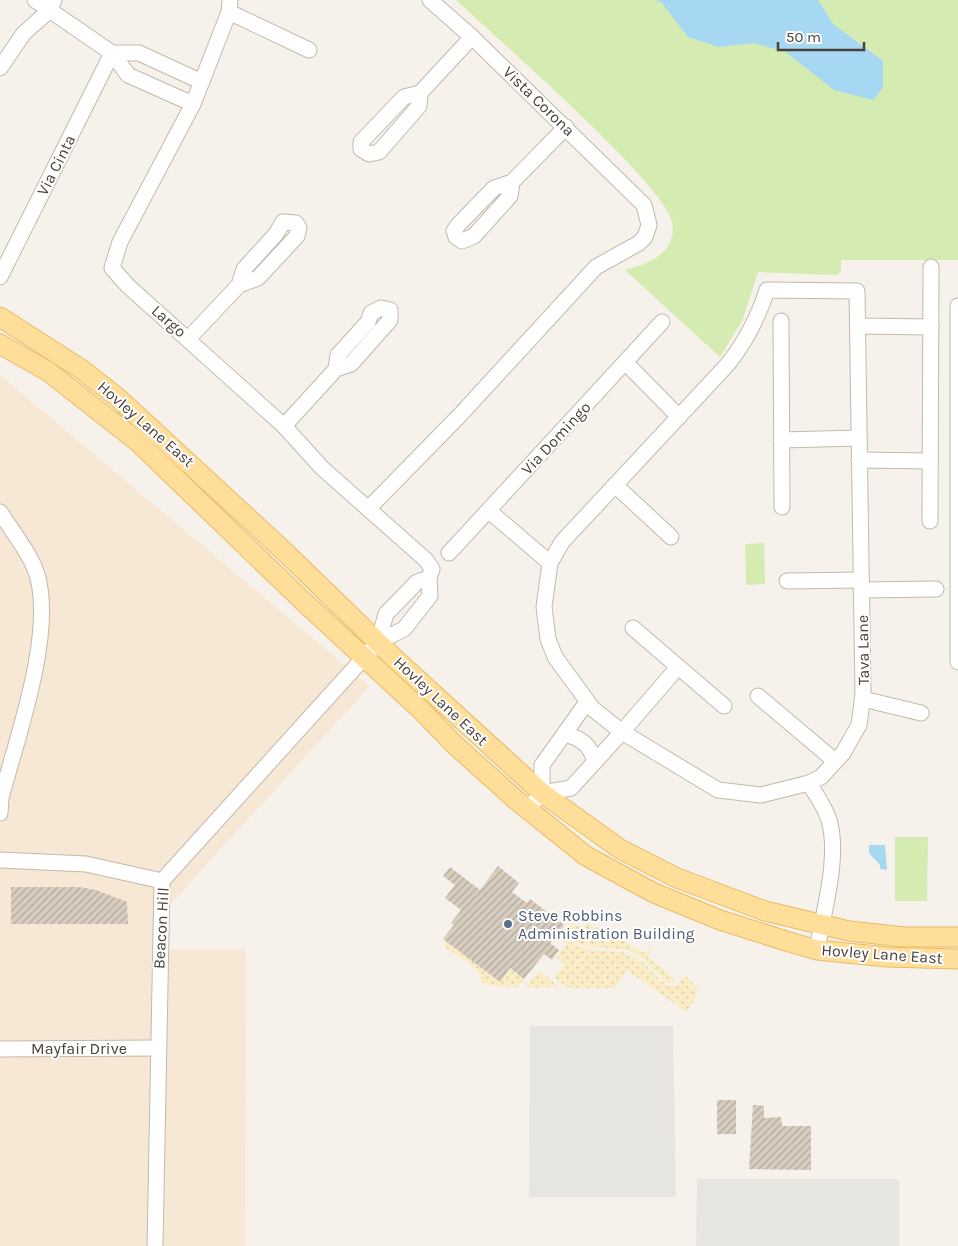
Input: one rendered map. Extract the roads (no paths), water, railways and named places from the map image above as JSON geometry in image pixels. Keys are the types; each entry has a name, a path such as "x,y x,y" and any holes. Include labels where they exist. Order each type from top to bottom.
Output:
{"main road":[{"name":"Hovley Lane East","path":"0,317 81,369 118,398 542,793 620,849 678,878 765,912 821,926 904,937 958,937"},
{"name":"Hovley Lane East","path":"0,344 49,372 138,442 454,744 528,809 586,856 654,893 720,920 817,950 888,957 958,959"}],"street":[{"path":"35,0 52,5 112,53 128,75 193,104"},
{"name":"Vista Corona","path":"368,509 461,414 548,316 596,267 639,243 648,231 648,217 644,205 566,127 472,37 430,0"},
{"path":"0,68 24,33 52,5"},
{"path":"230,6 309,50"},
{"name":"Largo","path":"230,6 193,104 120,242 112,268 128,286 189,338 241,389 284,426 322,468 426,560 432,569 429,578 430,596 404,629 378,642 364,656"},
{"path":"420,93 472,37"},
{"path":"112,53 139,53 202,82"},
{"name":"Via Cinta","path":"0,277 112,53"},
{"path":"512,182 566,127"},
{"path":"930,521 931,267"},
{"path":"189,338 239,285"},
{"name":"Tava Lane","path":"768,290 857,291 863,699 859,724 835,761 821,777 809,783 761,795 718,790 622,732 587,702 555,657 548,638 544,607 550,563 562,542 679,416 744,344 768,290"},
{"path":"958,306 958,662"},
{"path":"780,321 782,507"},
{"name":"Via Domingo","path":"449,553 662,322"},
{"path":"858,326 931,327"},
{"path":"626,363 679,416"},
{"path":"284,426 336,369"},
{"path":"781,440 859,438"},
{"path":"859,460 930,461"},
{"path":"614,485 671,537"},
{"path":"489,511 550,563"},
{"path":"0,512 18,539 38,577 42,621 34,674 1,798 0,813"},
{"name":"Largo","path":"378,642 386,614 417,582 429,578"},
{"path":"787,581 936,589"},
{"path":"633,628 724,706"},
{"name":"Beacon Hill","path":"155,1246 157,1048 162,881 364,656"},
{"path":"528,809 542,793 570,788 622,732 678,667"},
{"path":"758,696 835,761"},
{"path":"863,699 921,713"},
{"path":"542,793 542,765 587,702"},
{"path":"565,734 579,738 587,744 595,761"},
{"path":"809,783 818,796 829,821 832,847 817,950"},
{"path":"0,860 86,864 162,881"},
{"name":"Mayfair Drive","path":"0,1049 157,1048"}],"water":[{"path":"656,0 818,0 833,24 883,61 883,88 873,100 834,90 786,52 754,43 719,47 688,37 662,3"},
{"path":"869,845 885,845 887,870 880,869 880,865 869,853"}],"place":[{"name":"Steve Robbins Administration Building","path":"508,924"}]}
